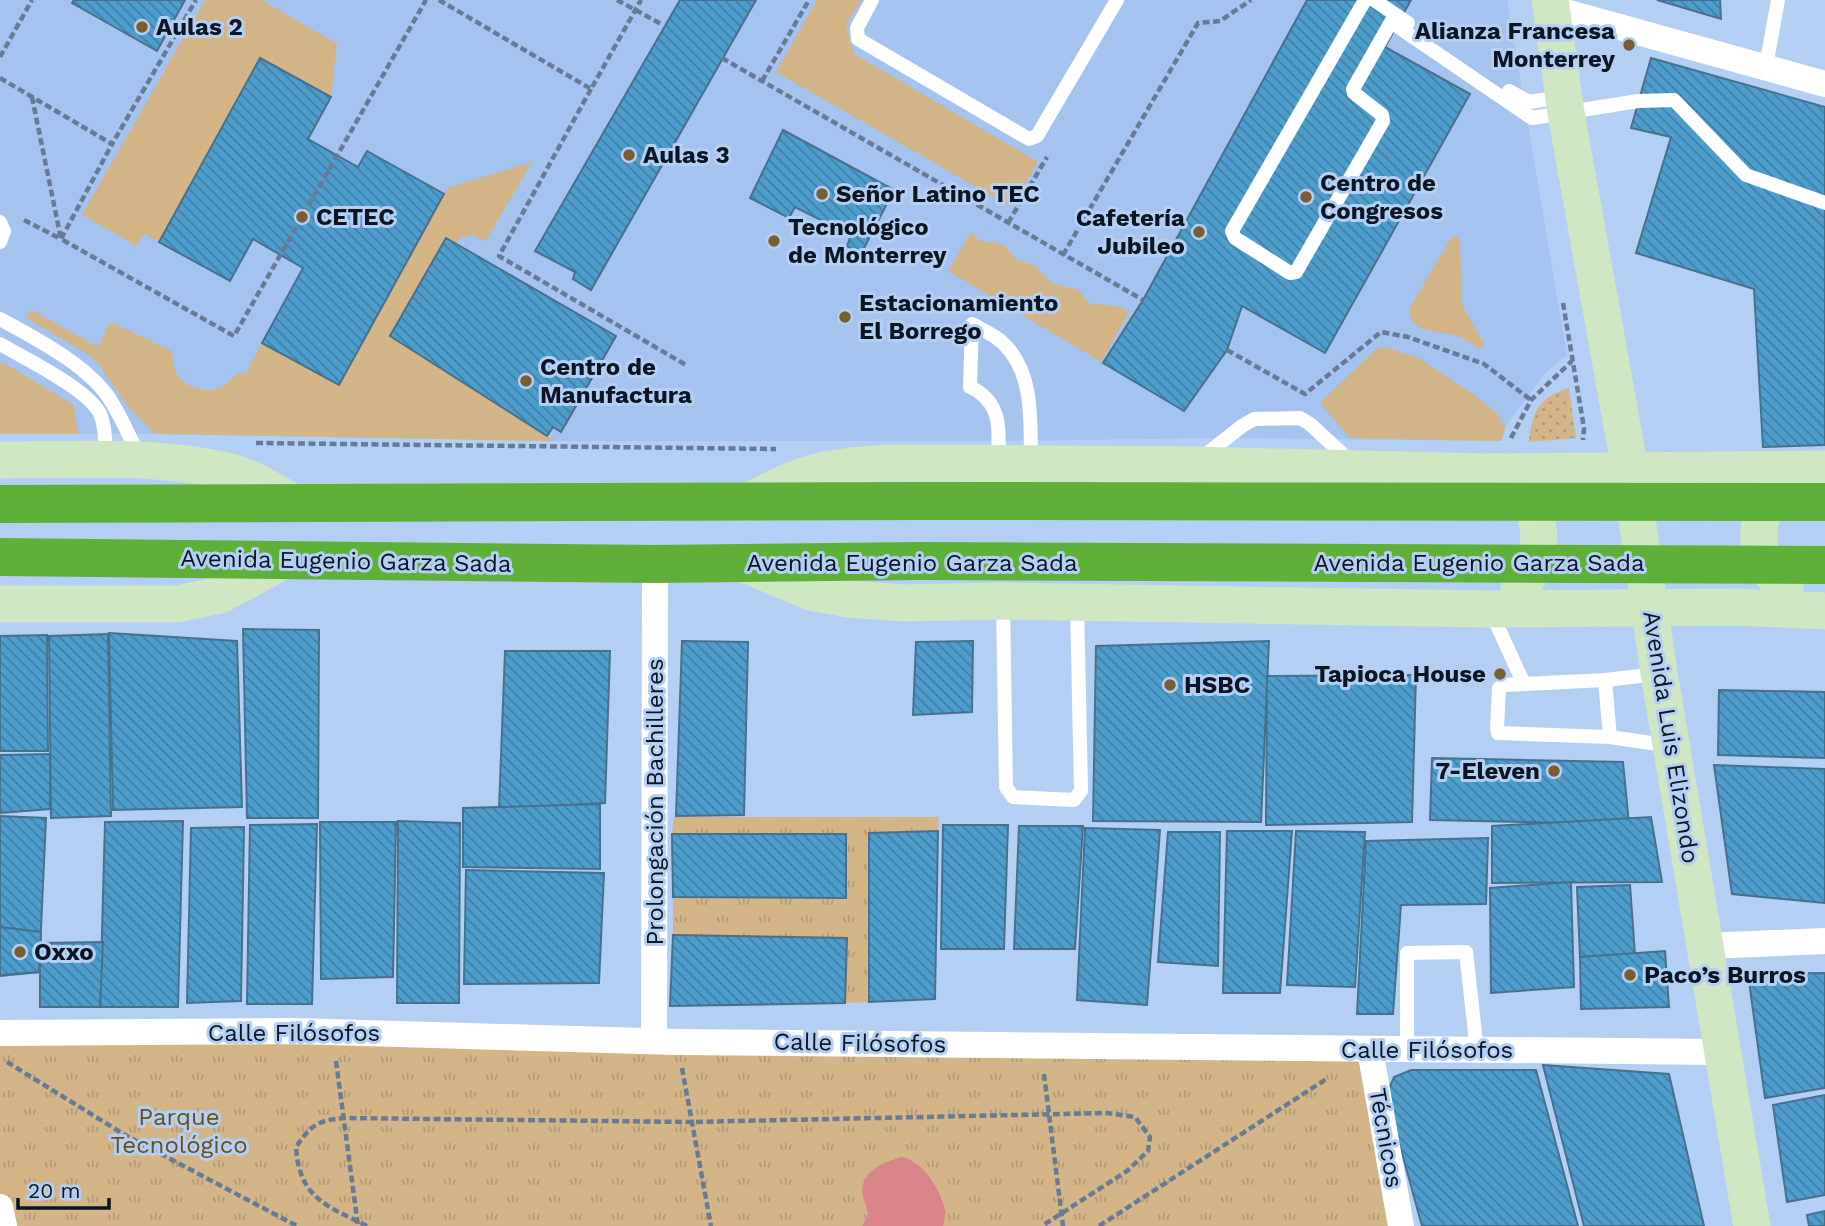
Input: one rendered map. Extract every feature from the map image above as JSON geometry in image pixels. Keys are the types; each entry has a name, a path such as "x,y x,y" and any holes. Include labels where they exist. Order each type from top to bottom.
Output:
{"highway":[{"path":"0,504 746,503 1822,480"},
{"name":"Avenida Eugenio Garza Sada","path":"0,557 655,564 920,561 1825,565"}],"street":[{"name":"Avenida Luis Elizondo","path":"1550,4 1565,105 1630,470 1659,673 1752,1226"},
{"path":"1550,4 1825,84"},
{"path":"1490,610 1522,587 1538,557 1540,540 1538,524 1525,496 1501,477 1495,459"},
{"path":"746,503 782,483 812,471 892,463 1356,469 1495,459 1630,470 1822,480"},
{"path":"0,460 141,461 232,472 259,483 292,502"},
{"path":"1822,480 1785,481 1770,495 1762,510 1758,529 1766,565 1776,580 1805,603 1825,611"},
{"path":"0,604 178,604 220,595 284,561"},
{"name":"Prolongación Bachilleres","path":"655,564 666,1041"},
{"path":"742,564 811,592 848,599 903,603 1003,601 1490,610 1738,607 1825,611"},
{"path":"1705,946 1825,941"},
{"name":"Calle Filósofos","path":"0,1033 332,1032 666,1041 1721,1052"},
{"name":"Técnicos","path":"1370,1050 1401,1226"},
{"path":"0,1207 4,1226"}],"lane":[{"path":"872,0 857,28 858,39 1029,139 1037,136 1117,0"},
{"path":"1365,0 1232,231 1235,238 1290,273 1296,272 1383,121 1382,115 1354,93 1353,89 1391,22 1532,118 1565,105"},
{"path":"1374,0 1524,100 1565,105 1674,100 1746,175 1825,203"},
{"path":"1766,66 1778,0"},
{"path":"0,243 6,218"},
{"path":"0,319 79,368 96,382 110,399 141,461"},
{"path":"972,324 1005,345 1019,365 1030,402 1014,464 1000,434 995,411 989,400 970,387 972,324"},
{"path":"0,344 72,387 96,407 105,434 104,460"},
{"path":"1193,465 1254,419 1300,418 1310,424 1356,469"},
{"path":"1003,601 1006,787 1013,797 1074,800 1081,791 1077,602"},
{"path":"1490,610 1524,684"},
{"path":"1659,673 1605,680 1503,685 1499,688 1497,729 1499,733 1610,737 1671,746"},
{"path":"1605,680 1610,737"},
{"path":"1407,1050 1407,953 1466,952 1477,1051"}],"path":[{"path":"0,57 32,0"},
{"path":"61,239 112,144 196,0"},
{"path":"6,218 61,239 234,336 426,0"},
{"path":"439,0 591,89"},
{"path":"617,0 663,25"},
{"path":"641,0 499,256 686,365"},
{"path":"762,81 809,0"},
{"path":"1063,255 1198,23 1220,20 1251,0"},
{"path":"722,58 1143,300"},
{"path":"0,78 112,144"},
{"path":"32,97 61,239"},
{"path":"1227,350 1306,394 1381,332 1408,337 1484,364 1531,400"},
{"path":"1495,459 1531,400 1572,360"},
{"path":"332,1032 358,1224"},
{"path":"666,1041 692,1122 711,1226"},
{"path":"1039,1045 1063,1226"},
{"path":"1100,1226 1370,1050"},
{"path":"0,1058 125,1135 298,1226"},
{"path":"367,1226 341,1214 305,1185 298,1168 296,1147 316,1124 329,1119 345,1118 692,1122 1107,1113 1135,1118 1150,1137 1148,1151 1127,1171 1042,1226"}],"shaded area":[{"name":"Tecnológico de Monterrey","path":"0,0 1507,0 1567,355 1545,373 1506,426 1501,441 1226,438 555,441 0,434"},
{"path":"901,1157 923,1169 939,1193 945,1209 943,1226 862,1226 868,1214 863,1197 864,1181 879,1166"}],"green space":[{"path":"205,0 262,0 337,44 331,97 260,58 159,242 144,234 137,246 82,215"},
{"path":"817,0 861,0 846,25 854,54 1038,162 1011,207 776,72"},
{"path":"532,162 485,242 473,235 460,238 390,335 555,441 155,434 129,408 97,362 26,318 32,310 98,347 110,322 172,351 174,368 181,380 200,389 215,389 226,384 238,373 245,375 262,343 339,385 448,188"},
{"path":"971,232 980,241 1005,246 1017,260 1036,266 1055,284 1079,290 1088,303 1121,307 1129,312 1101,362 948,271"},
{"path":"1457,236 1460,241 1462,301 1484,343 1483,347 1479,348 1457,336 1418,326 1410,317 1409,309 1451,238"},
{"path":"1386,347 1420,359 1477,397 1501,417 1498,421 1506,426 1501,441 1350,438 1320,403 1376,349"},
{"path":"2,362 74,405 78,434 0,434"},
{"path":"1569,388 1576,438 1529,442 1538,407 1550,396"},
{"path":"674,817 939,817 938,831 869,833 869,1002 845,1003 846,938 673,935 673,897 846,898 846,834 672,834"},
{"name":"Parque Tecnológico","path":"0,1034 1371,1055 1401,1226 4,1226 0,1207"}],"building":[{"name":"Aulas 2","path":"74,0 185,0 157,51 72,3"},
{"name":"Aulas 3","path":"680,0 756,0 591,290 573,279 575,272 535,251"},
{"name":"Centro de Congresos","path":"1307,0 1411,0 1385,47 1470,94 1325,353 1242,306 1227,350 1184,411 1103,363 1143,300"},
{"path":"1657,0 1720,0 1721,19"},
{"name":"CETEC","path":"260,58 331,97 308,139 358,167 367,151 444,194 339,385 262,343 303,268 253,239 230,281 159,242"},
{"path":"1651,58 1825,107 1825,445 1763,447 1754,289 1636,253 1671,137 1631,128"},
{"name":"Señor Latino TEC","path":"783,130 894,190 861,254 847,246 851,235 795,207 789,218 750,198"},
{"name":"Centro de Manufactura","path":"446,238 616,336 561,432 553,427 547,436 390,336"},
{"path":"243,629 319,630 318,818 247,818"},
{"path":"109,633 237,641 242,807 113,810"},
{"path":"108,634 111,816 51,818 49,636"},
{"path":"47,635 48,751 0,751 0,636"},
{"path":"682,641 748,642 744,815 676,816"},
{"path":"973,641 972,712 913,715 916,642"},
{"path":"1269,641 1261,822 1093,821 1096,646"},
{"path":"505,651 610,651 605,803 499,809"},
{"path":"1416,675 1412,822 1266,825 1267,676"},
{"path":"1719,690 1825,692 1825,758 1718,755"},
{"path":"50,754 50,809 0,813 0,755"},
{"path":"1432,758 1623,762 1629,824 1430,820"},
{"path":"1714,765 1825,769 1825,903 1732,894"},
{"path":"600,804 600,869 463,867 463,808"},
{"path":"0,816 46,818 39,972 0,976"},
{"path":"1651,817 1662,882 1492,883 1492,826"},
{"path":"183,821 178,1007 100,1007 105,822"},
{"path":"398,821 460,823 459,1003 397,1003"},
{"path":"320,822 396,822 393,977 321,979"},
{"path":"317,824 312,1004 247,1004 250,825"},
{"path":"943,825 1008,825 1004,949 941,949"},
{"path":"1019,826 1083,826 1075,949 1014,949"},
{"path":"244,827 241,1001 187,1003 191,828"},
{"path":"1085,828 1160,830 1147,1005 1077,1000"},
{"path":"938,831 935,999 869,1002 869,833"},
{"path":"1227,831 1292,831 1280,993 1223,993"},
{"path":"1296,831 1365,832 1355,987 1287,985"},
{"path":"1168,832 1220,832 1218,966 1158,962"},
{"path":"672,834 846,834 846,898 673,897"},
{"path":"1488,838 1486,904 1401,905 1393,1014 1357,1014 1366,841"},
{"path":"466,870 604,873 599,983 464,984"},
{"path":"1571,882 1574,987 1491,993 1490,888"},
{"path":"1630,885 1635,955 1580,957 1577,887"},
{"name":"Oxxo","path":"0,927 41,932 39,972 0,975"},
{"path":"673,935 847,938 845,1003 670,1006"},
{"path":"103,942 100,1007 40,1007 40,943"},
{"path":"1665,951 1669,1007 1581,1009 1580,957"},
{"path":"1825,973 1825,1088 1765,1098 1748,974"},
{"path":"1543,1065 1669,1074 1704,1226 1584,1226"},
{"path":"1411,1070 1536,1070 1578,1226 1422,1226 1386,1095 1394,1077"},
{"path":"1825,1095 1825,1195 1787,1202 1773,1105"},
{"path":"1825,1211 1825,1226 1809,1226 1807,1215"}],"place":[{"name":"Aulas 2","path":"142,27"},
{"name":"Alianza Francesa Monterrey","path":"1629,45"},
{"name":"Aulas 3","path":"629,155"},
{"name":"Señor Latino TEC","path":"822,194"},
{"name":"Centro de Congresos","path":"1306,197"},
{"name":"CETEC","path":"302,217"},
{"name":"Cafetería Jubileo","path":"1199,232"},
{"name":"Tecnológico de Monterrey","path":"774,241"},
{"name":"Estacionamiento El Borrego","path":"845,317"},
{"name":"Centro de Manufactura","path":"526,381"},
{"name":"Tapioca House","path":"1500,674"},
{"name":"HSBC","path":"1170,685"},
{"name":"7-Eleven","path":"1554,771"},
{"name":"Oxxo","path":"20,952"},
{"name":"Paco’s Burros","path":"1630,975"}]}
